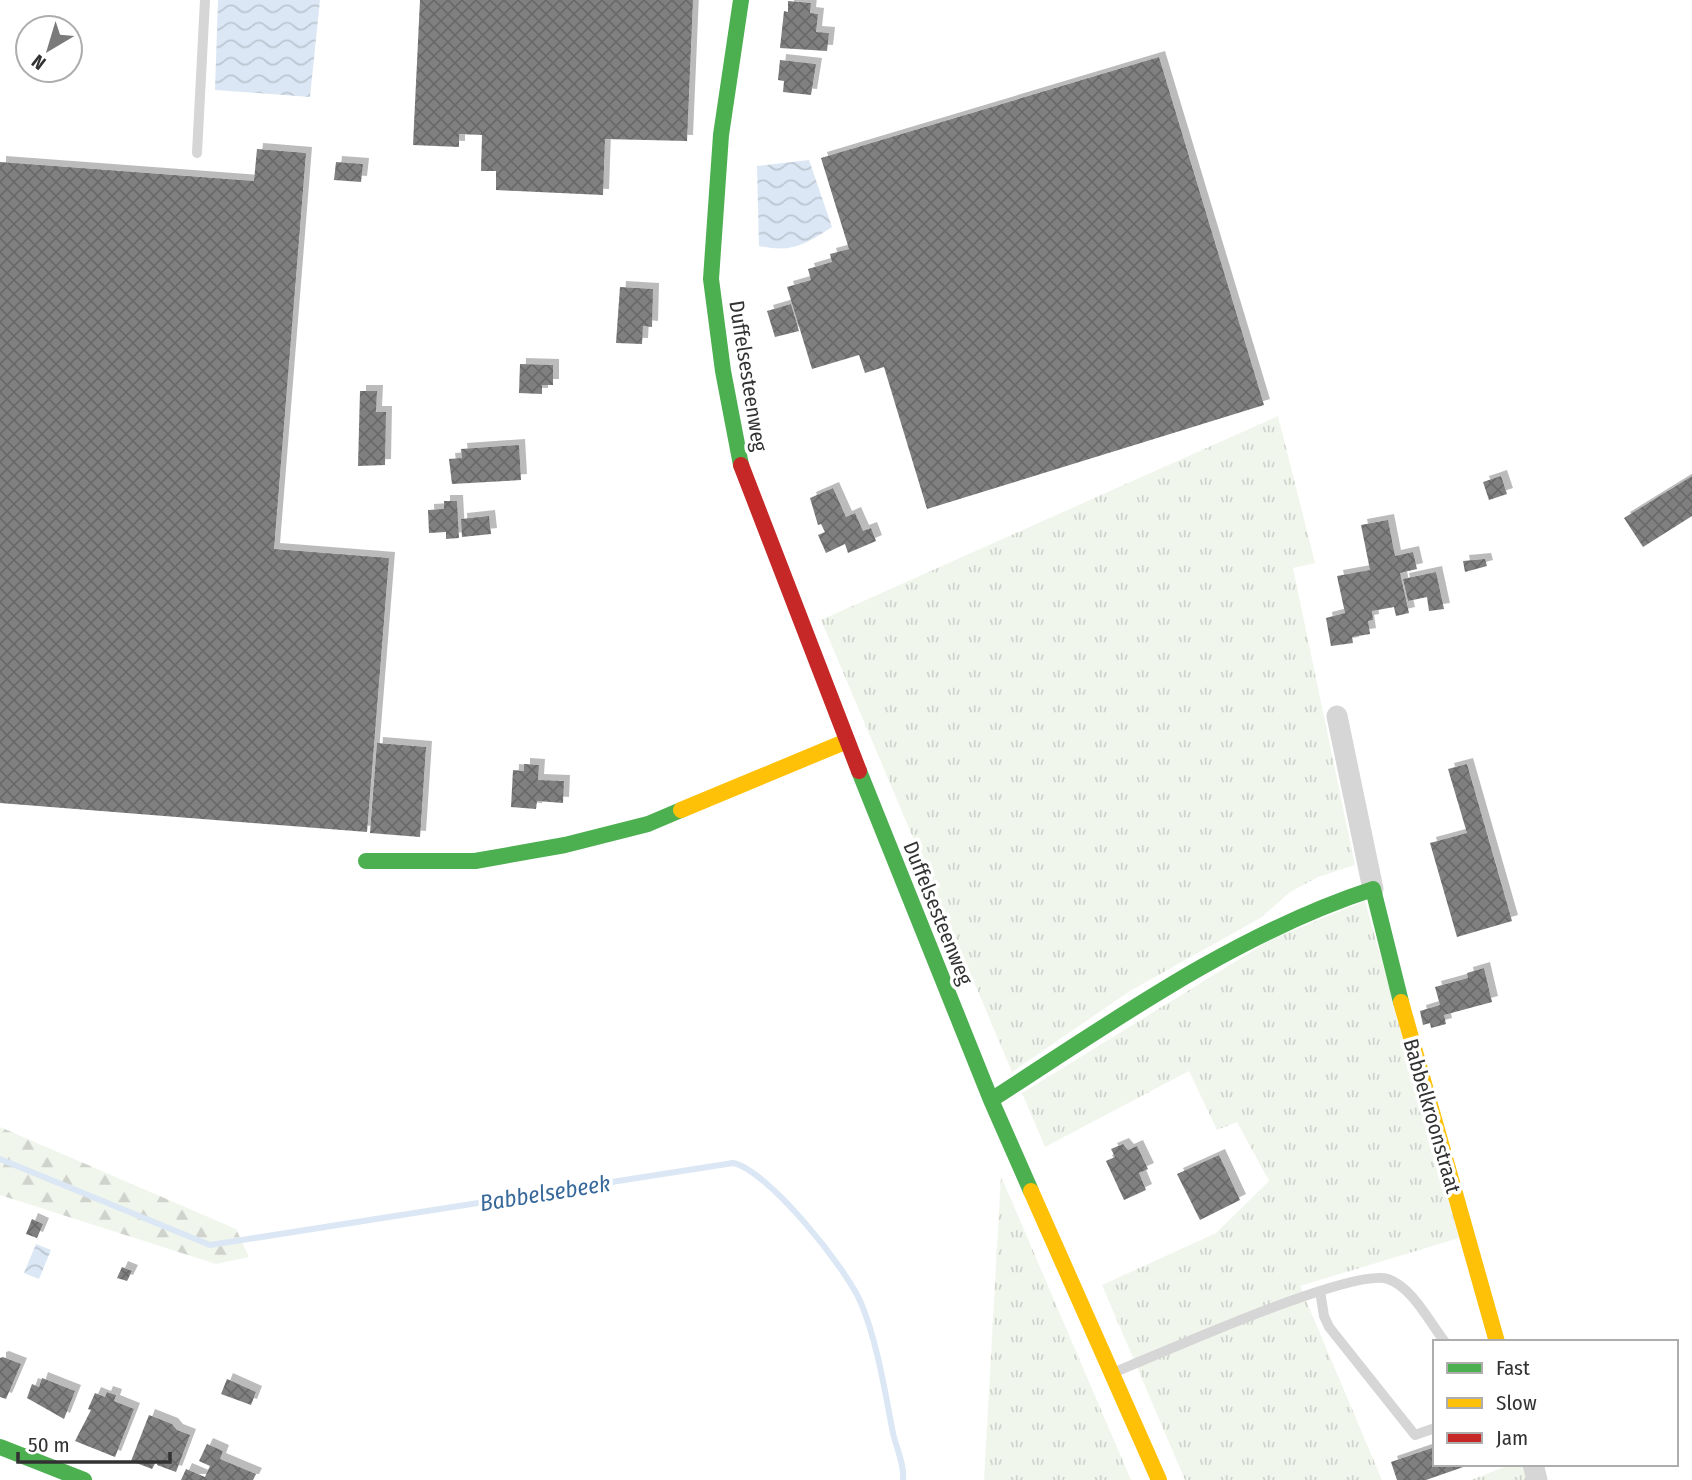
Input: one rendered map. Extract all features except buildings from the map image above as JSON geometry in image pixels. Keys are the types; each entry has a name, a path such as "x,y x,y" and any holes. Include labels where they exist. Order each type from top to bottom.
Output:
{"street":[{"name":"Duffelsesteenweg","path":"741,0 722,135 711,279 723,371 741,467 846,741 991,1100 1159,1480"},
{"name":"Babbelkroonstraat","path":"1337,716 1395,984 1496,1340"},
{"path":"366,861 475,861 565,845 648,824 846,741"},
{"path":"991,1100 1147,999 1201,969 1314,908 1373,889"},
{"path":"0,1447 83,1480"}],"lane":[{"path":"197,153 205,0"},
{"path":"1112,1373 1320,1291 1374,1276 1390,1280 1403,1288 1443,1340"},
{"path":"1320,1291 1324,1316 1329,1327 1415,1436 1433,1429"}],"green space":[{"path":"1278,416 1315,563 1293,568 1355,865 1318,877 1290,892 1262,917 1130,991 1012,1072 821,620"},
{"path":"1365,901 1459,1238 1300,1286 1382,1480 1185,1480 1102,1285 1216,1233 1269,1181 1237,1122 1217,1130 1189,1071 1045,1147 1022,1093 1272,939"},
{"path":"0,1127 236,1229 249,1257 216,1264 0,1195"},
{"path":"1001,1176 1131,1480 984,1480"},
{"path":"1507,1466 1525,1466 1529,1480 1471,1480"}],"water":[{"path":"218,0 320,0 310,97 215,90"},
{"path":"809,160 832,227 797,246 780,249 759,246 757,166"},
{"path":"36,1244 51,1250 39,1279 24,1273"}],"waterway":[{"name":"Babbelsebeek","path":"0,1159 210,1245 733,1163 766,1183 785,1201 824,1246 853,1288 867,1318 876,1350 902,1463 903,1480"}],"traffic: fast":[{"path":"741,0 721,135 711,279 723,371 741,465"},
{"path":"859,771 991,1100 1031,1191"},
{"path":"366,861 475,861 565,845 648,824 681,810"},
{"path":"991,1100 1129,1011 1223,955 1272,930 1373,889 1401,1002"},
{"path":"0,1447 84,1480"}],"traffic: slow":[{"path":"681,810 847,741"},
{"path":"1401,1002 1496,1340"},
{"path":"1031,1191 1159,1480"}],"traffic: jam":[{"path":"741,465 859,771"}]}
